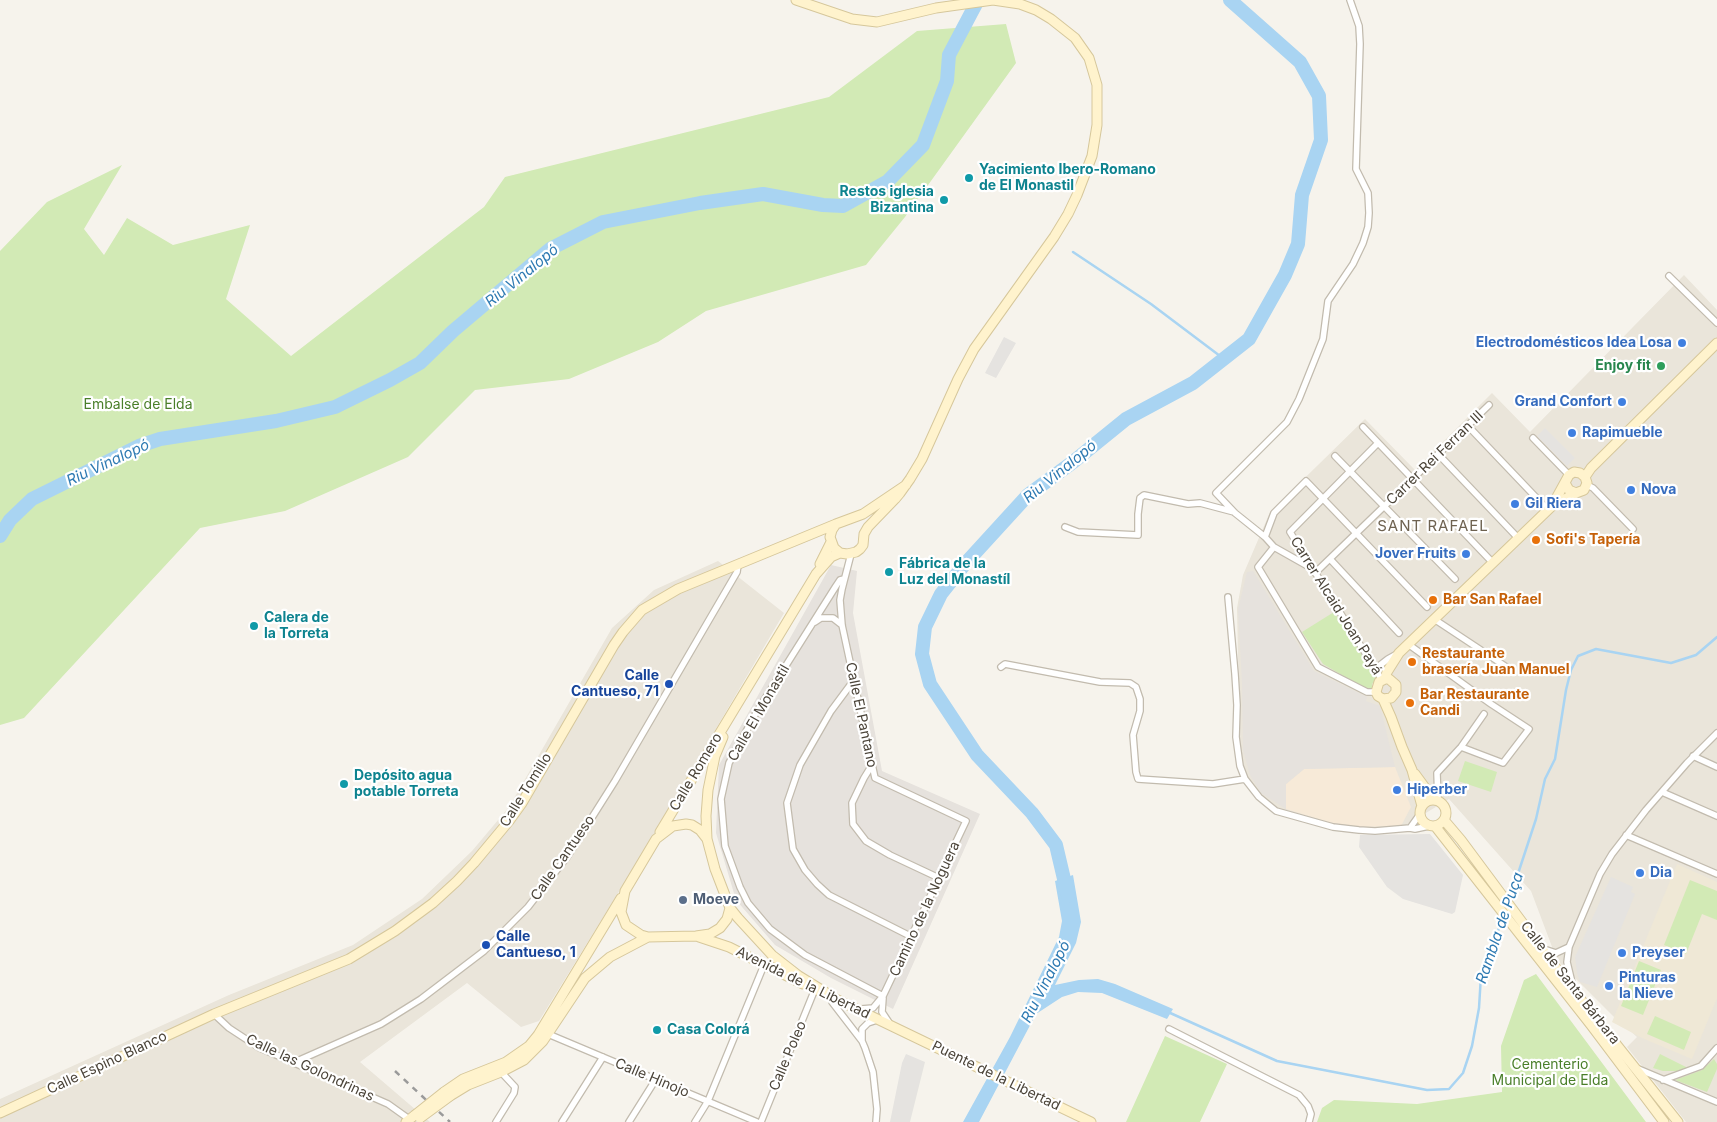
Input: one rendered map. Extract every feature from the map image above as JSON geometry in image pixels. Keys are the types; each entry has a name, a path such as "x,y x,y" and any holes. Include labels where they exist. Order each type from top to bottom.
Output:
{"main road":[{"path":"796,0 852,20 869,21 890,20 936,8 993,0 1020,4 1036,10 1065,29 1081,46 1088,58 1097,86 1098,103 1095,142 1086,174 1068,214 1054,237 974,349 958,379 922,459 906,484 895,499 868,527 860,549 851,554 840,552 834,548 831,541 832,530 836,524 857,517 882,502 906,484"},
{"path":"1387,699 1378,696 1376,692 1377,685 1386,680 1397,657 1408,644 1550,508 1576,493 1582,492 1584,478 1591,468 1717,343"},
{"path":"1550,508 1567,479 1574,472 1584,478"},
{"path":"1567,479 1569,490 1576,493"},
{"path":"849,520 861,526 864,534"},
{"name":"Calle Tomillo","path":"214,1014 349,959 395,931 433,903 474,863 522,803 614,645 632,620 642,610 667,594 836,524"},
{"name":"Calle Tomillo","path":"806,538 816,537 831,541"},
{"name":"Calle Romero","path":"707,839 707,797 718,747 737,706 816,574 831,541"},
{"name":"Calle Romero","path":"816,574 831,557 840,552"},
{"path":"1386,680 1396,690 1395,694 1387,699"},
{"path":"1387,699 1391,717 1412,770 1422,820 1432,826 1444,820 1446,809 1436,801 1412,770"},
{"name":"Calle Romero","path":"656,839 729,716 737,706"},
{"path":"1421,810 1426,802 1436,801"},
{"name":"Calle de Santa Bárbara","path":"1444,820 1678,1122"},
{"path":"447,1094 501,1072 524,1060 535,1051 548,1034 625,891 656,839 673,826 686,824 696,828 707,839 715,869 730,908 772,955 799,976 828,994"},
{"name":"Calle de Santa Bárbara","path":"1432,826 1591,1026 1664,1122"},
{"path":"625,891 621,912 624,921 635,932 648,937 710,934 720,928 727,919 730,908"},
{"name":"Avenida de la Libertad","path":"696,936 729,947 891,1024 908,1034"},
{"path":"413,1119 447,1094 463,1079 506,1062 529,1046 568,994 585,978 606,960 648,937"},
{"name":"Calle Espino Blanco","path":"0,1113 214,1014"},
{"name":"Puente de la Libertad","path":"908,1034 1087,1120"}],"street":[{"path":"1314,571 1274,546 1265,536 1235,513 1216,493 1286,422 1299,398 1323,339 1328,301 1352,264 1363,243 1368,227 1370,212 1368,193 1356,169 1360,44 1359,26 1350,0"},
{"path":"1669,276 1716,322"},
{"name":"Carrer Rei Ferran III","path":"1314,571 1330,559 1489,405"},
{"path":"1468,426 1550,508"},
{"path":"1363,427 1493,563"},
{"path":"1533,438 1567,479"},
{"path":"1323,499 1378,443"},
{"path":"1438,454 1519,538"},
{"path":"1335,456 1455,579"},
{"path":"1584,478 1633,529"},
{"path":"1265,536 1274,513 1306,481 1427,607"},
{"path":"1065,527 1078,532 1138,535 1140,498 1144,495 1188,504 1200,504 1235,513"},
{"name":"Carrer Alcaid Joan Payá","path":"1323,499 1290,532 1374,669 1386,680"},
{"path":"1274,546 1258,567 1318,667 1367,692 1376,692"},
{"name":"Calle El Pantano","path":"851,554 840,600 842,625 875,778 966,821"},
{"path":"1330,559 1399,633"},
{"name":"Calle Cantueso","path":"295,1062 381,1024 421,1000 484,952 528,907 567,857 615,780 737,572 738,565"},
{"name":"Calle El Monastil","path":"844,579 840,580 836,586 756,712 730,763 721,799 725,846 748,903 770,929 805,955 883,996"},
{"path":"1228,597 1236,674 1236,737 1240,766 1245,779 1259,797 1276,811 1332,827 1359,830 1415,829 1432,826"},
{"path":"812,623 821,618 833,618 842,625"},
{"path":"1434,619 1508,668"},
{"path":"1408,644 1529,729 1503,764 1461,747"},
{"path":"1374,669 1394,655 1397,657"},
{"path":"1001,667 1005,664 1100,682 1130,683 1136,687 1140,699 1140,711 1134,735 1138,779 1213,784 1245,779"},
{"path":"854,680 831,711 800,765 787,803 794,849 806,870 829,895 912,937"},
{"path":"1436,801 1437,773 1461,747 1484,714"},
{"path":"1574,990 1568,962 1569,947 1600,874 1626,836 1662,792 1694,756 1717,734"},
{"path":"1694,756 1717,767"},
{"path":"872,765 852,803 853,824 866,841 890,855 940,878"},
{"path":"1662,792 1717,816"},
{"path":"1410,828 1421,810"},
{"name":"Camino de la Noguera","path":"883,996 966,821"},
{"path":"1626,836 1717,874"},
{"path":"1544,949 1556,953 1569,947"},
{"path":"695,1122 708,1101 764,965"},
{"name":"Calle Poleo","path":"761,1122 815,989"},
{"path":"828,994 862,1041 873,1072 877,1109 876,1122"},
{"path":"857,1009 866,1010 873,1008 883,996"},
{"path":"883,996 882,1012 891,1024"},
{"name":"Calle las Golondrinas","path":"214,1014 221,1022 258,1047 388,1104 413,1119"},
{"path":"862,1041 862,1029 868,1023 879,1019"},
{"path":"1169,1030 1299,1095 1308,1106 1311,1114 1309,1122"},
{"name":"Calle Hinojo","path":"548,1034 757,1122"},
{"path":"1663,1080 1700,1066 1717,1048"},
{"path":"562,1122 603,1058"},
{"path":"1636,1068 1717,1102"},
{"path":"496,1122 514,1093 514,1087 501,1072"},
{"path":"629,1122 656,1079"}],"shaded area":[{"path":"1684,275 1717,310 1717,1122 1686,1122 1627,1047 1637,1037 1613,1016 1557,960 1531,891 1449,799 1401,828 1359,829 1332,825 1277,809 1260,796 1246,778 1240,749 1237,608 1243,575 1270,512 1365,419 1415,470 1492,393 1530,432"},
{"path":"1004,337 1016,343 996,378 985,373"},
{"path":"1545,428 1575,458 1567,466 1537,436"},
{"path":"718,561 784,613 644,851 539,1021 521,1027 467,983 360,1062 430,1122 0,1122 0,1099 229,995 353,945 422,899 472,851 509,807 612,628 654,590"},
{"path":"831,565 857,571 853,613 882,771 980,814 893,1009 831,978 775,945 736,900 716,833 719,765"},
{"path":"1253,571 1314,671 1367,697 1366,701 1380,706 1395,767 1304,769 1286,784 1286,809 1261,793 1250,775 1243,750 1238,609 1247,572"},
{"path":"1395,767 1411,807 1401,826 1360,827 1328,822 1286,809 1286,784 1304,769"},
{"path":"1430,834 1463,875 1455,912 1452,914 1403,899 1387,887 1359,847 1360,835"},
{"path":"1677,864 1717,882 1717,998 1692,1059 1642,1038 1612,1022"},
{"path":"1611,877 1633,887 1631,892 1635,894 1597,987 1580,982 1575,957"},
{"path":"906,1054 925,1062 910,1122 890,1122 902,1063"}],"green space":[{"name":"Embalse de Elda","path":"1006,24 1016,63 905,217 866,265 706,311 658,342 569,379 475,390 408,457 285,511 200,528 24,718 0,725 0,251 47,202 122,165 84,229 104,255 127,218 173,245 250,225 226,299 291,356 484,207 505,177 829,97 917,31"},
{"path":"1334,612 1377,678 1372,684 1372,689 1366,689 1323,664 1302,632"},
{"path":"1465,761 1497,772 1491,792 1458,781"},
{"path":"1690,880 1717,891 1717,920 1702,914 1686,954 1664,945"},
{"path":"1639,961 1661,970 1643,1015 1621,1006"},
{"name":"Cementerio Municipal de Elda","path":"1536,974 1646,1122 1317,1122 1322,1108 1334,1100 1417,1104 1502,1092 1501,1046 1524,980"},
{"path":"1655,1016 1691,1032 1684,1050 1647,1034"},
{"path":"1165,1036 1227,1064 1200,1122 1126,1122"},
{"path":"1660,1054 1688,1068 1677,1071 1663,1071 1653,1068"},
{"path":"1714,1059 1717,1069 1707,1092 1675,1080 1702,1070"}],"water":[{"path":"1073,875 1081,922 1076,943 1055,985 1079,980 1098,979 1115,984 1173,1009 1167,1019 1102,993 1078,992 1062,997 1036,1014 979,1122 963,1122 1010,1037 1059,937 1062,921 1055,881"}],"waterway":[{"name":"Riu Vinalopó","path":"0,536 10,520 32,499 139,446 160,439 276,421 335,407 390,380 420,363 453,331 550,249 603,222 700,203 763,194 823,205 843,206 888,181 923,145 947,81 949,55 978,0"},
{"name":"Riu Vinalopó","path":"1068,896 1056,845 1032,813 977,755 930,684 922,654 925,627 941,594 964,565 1028,495 1126,419 1193,383 1249,339 1285,275 1298,244 1302,195 1321,140 1319,96 1300,62 1230,0"},
{"name":"Riu Vinalopó","path":"1234,0 1234,5"},
{"path":"1073,252 1151,304 1224,359"},
{"name":"Rambla de Puça","path":"1509,901 1536,819 1545,779 1555,759 1566,690 1571,670 1578,656 1596,649 1671,663 1696,655 1717,637"},
{"name":"Rambla de Puça","path":"1168,1012 1277,1061 1427,1090 1449,1089 1463,1073 1472,1046 1479,1008 1481,975 1503,918"}],"railway":[{"path":"395,1071 450,1122"}],"place":[{"name":"Yacimiento Ibero-Romano de El Monastil","path":"969,178"},
{"name":"Restos iglesia Bizantina","path":"944,200"},
{"name":"Electrodomésticos Idea Losa","path":"1682,343"},
{"name":"Enjoy fit","path":"1661,366"},
{"name":"Grand Confort","path":"1622,402"},
{"name":"Rapimueble","path":"1572,433"},
{"name":"Nova","path":"1631,490"},
{"name":"Gil Riera","path":"1515,504"},
{"name":"Sofi's Tapería","path":"1536,540"},
{"name":"Jover Fruits","path":"1466,554"},
{"name":"Fábrica de la Luz del Monastíl","path":"889,572"},
{"name":"Bar San Rafael","path":"1433,600"},
{"name":"Calera de la Torreta","path":"254,626"},
{"name":"Restaurante brasería Juan Manuel","path":"1412,662"},
{"name":"Calle Cantueso, 71","path":"669,684"},
{"name":"Bar Restaurante Candi","path":"1410,703"},
{"name":"Depósito agua potable Torreta","path":"344,784"},
{"name":"Hiperber","path":"1397,790"},
{"name":"Dia","path":"1640,873"},
{"name":"Moeve","path":"683,900"},
{"name":"Calle Cantueso, 1","path":"486,945"},
{"name":"Preyser","path":"1622,953"},
{"name":"Pinturas la Nieve","path":"1609,986"},
{"name":"Casa Colorá","path":"657,1030"}],"district":[{"name":"SANT RAFAEL","path":"1433,526"}]}
